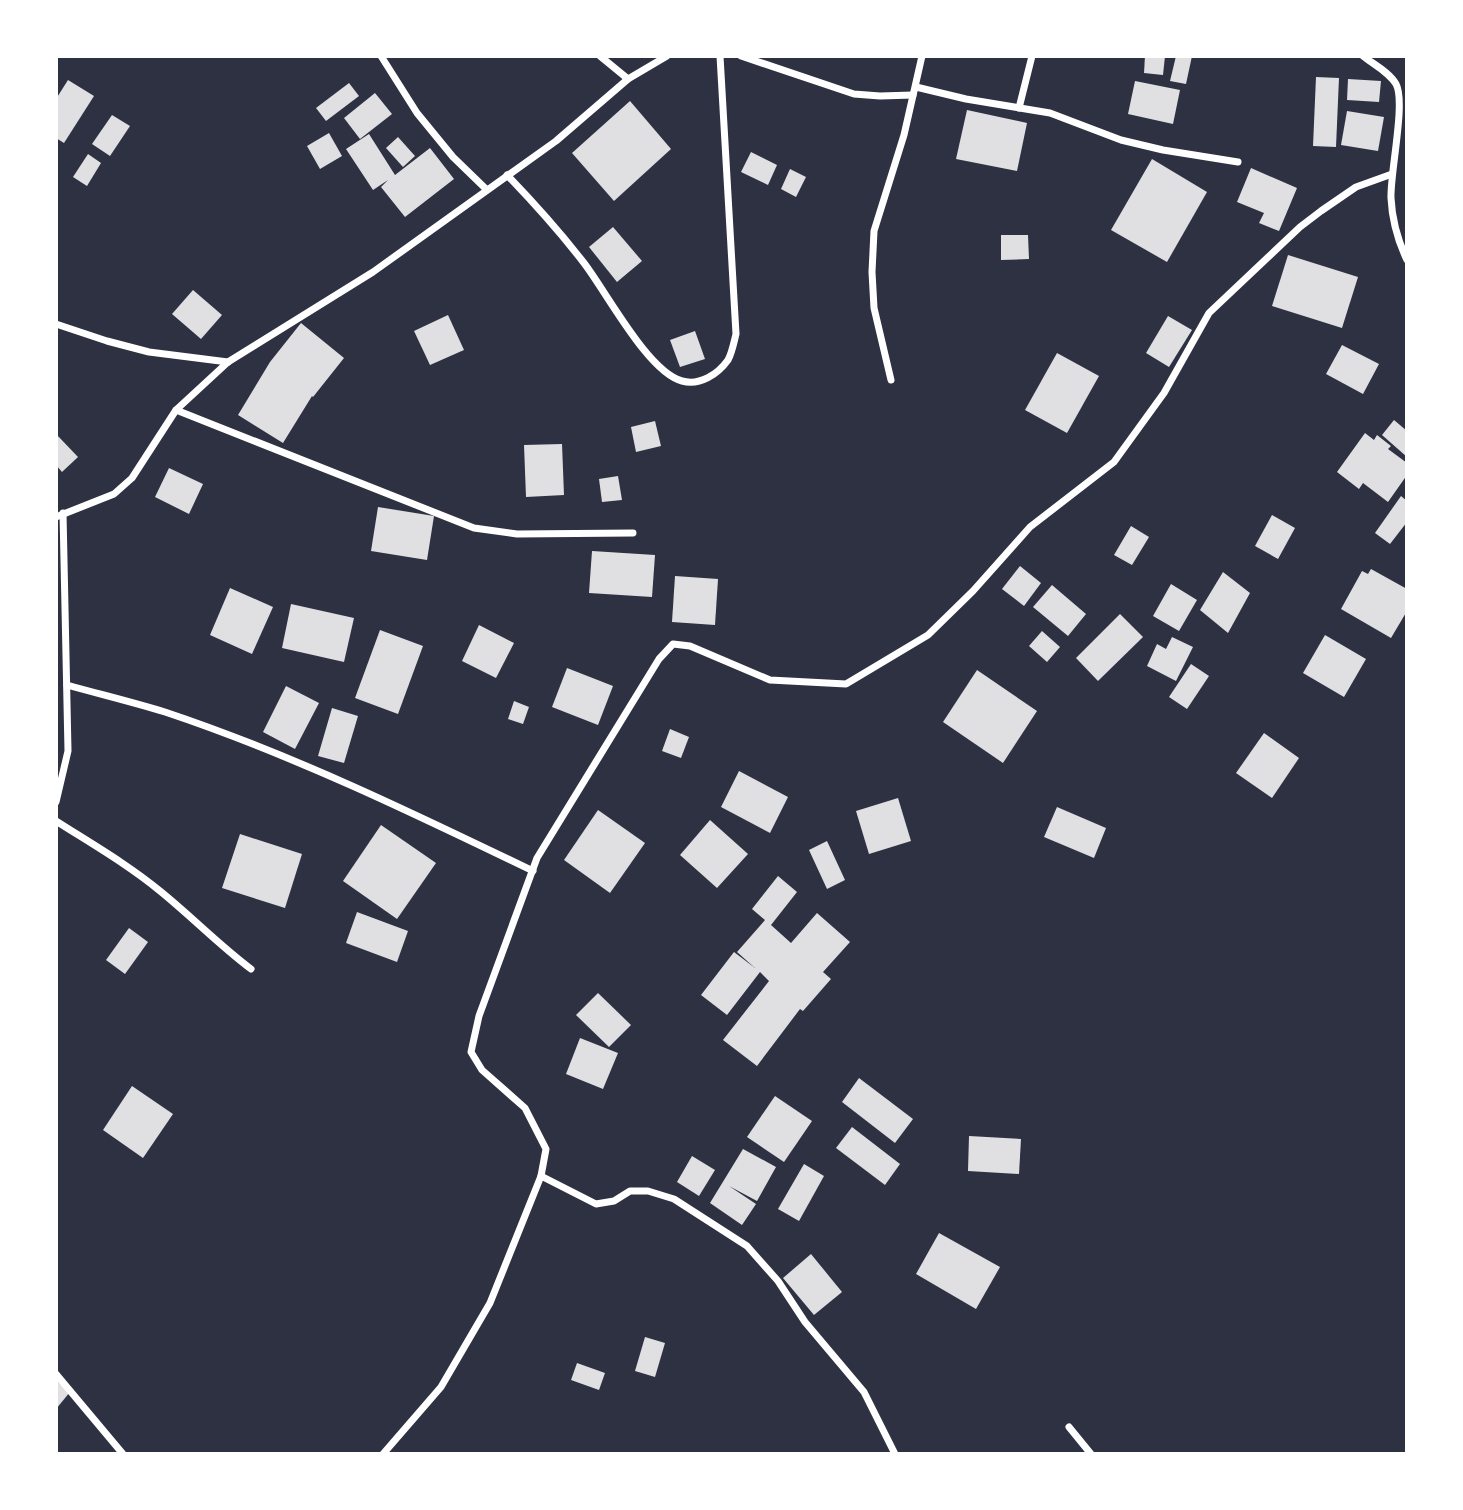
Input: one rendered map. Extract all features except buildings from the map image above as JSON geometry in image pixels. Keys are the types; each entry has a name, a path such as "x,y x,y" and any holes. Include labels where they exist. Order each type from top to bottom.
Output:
{"street":[{"path":"382,56 417,113 453,156 486,189"},
{"path":"600,56 628,79"},
{"path":"56,802 68,751 60,515 114,494 132,478 176,410 228,362 373,272 556,141 628,79 667,56"},
{"path":"507,175 550,220 662,371 684,382 708,380 727,360 736,334 720,56"},
{"path":"741,56 854,93 880,96 915,91 1050,113 1121,140 1237,162"},
{"path":"891,380 874,308 874,231 895,165 922,56"},
{"path":"1019,108 1032,56"},
{"path":"1363,56 1397,85 1399,104 1391,198 1399,242 1407,260"},
{"path":"383,1454 441,1387 490,1303 541,1176 546,1149 525,1108 482,1070 471,1052 479,1016 537,858 659,659 673,644 690,646 770,680 846,684 928,635 973,591 1030,527 1114,463 1164,393 1209,313 1300,227 1321,211 1356,187 1392,174"},
{"path":"56,324 149,352 228,362"},
{"path":"176,410 474,528 517,534 633,533"},
{"path":"67,684 164,712 269,752 443,828 533,871"},
{"path":"56,821 118,858 162,892 251,970"},
{"path":"541,1176 596,1204 614,1201 629,1191 648,1191 674,1199 747,1246 778,1282 805,1322 864,1392 895,1454"},
{"path":"56,1374 123,1454"},
{"path":"1069,1427 1091,1454"}]}
